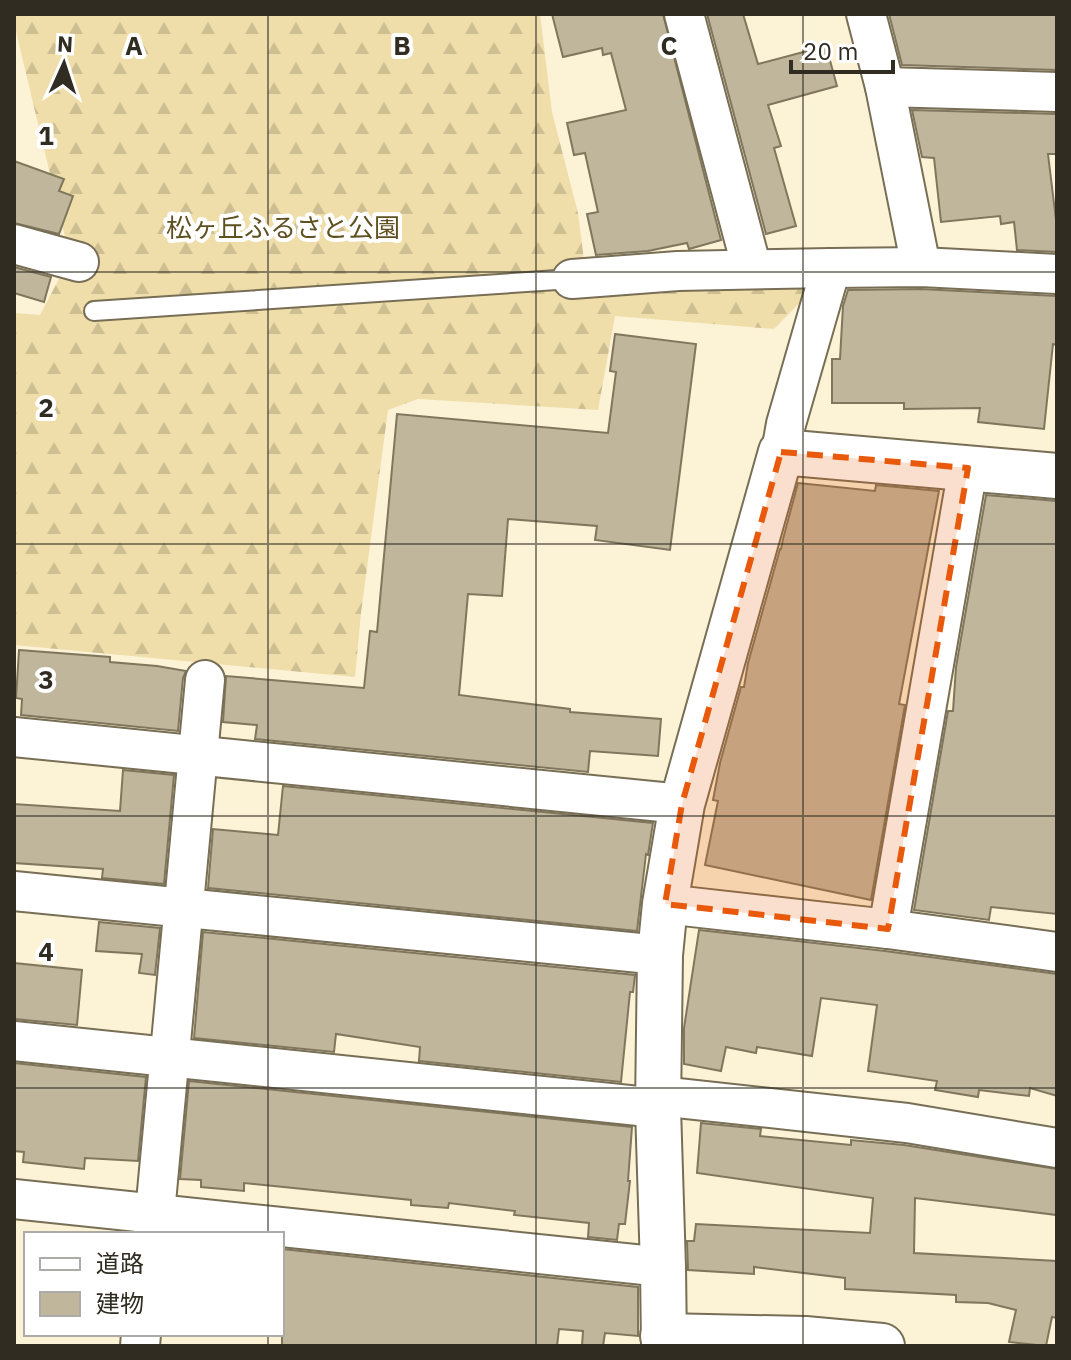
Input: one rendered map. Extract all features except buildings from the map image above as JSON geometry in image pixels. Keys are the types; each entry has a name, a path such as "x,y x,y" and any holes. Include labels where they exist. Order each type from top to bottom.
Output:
{"street":[{"path":"684,14 752,269"},
{"path":"866,14 885,87 921,267"},
{"path":"885,87 1057,92"},
{"path":"14,244 79,262"},
{"path":"572,279 678,271 921,267 1057,274"},
{"path":"831,268 682,804 665,904 660,955 658,1102 663,1341 805,1339 882,1346"},
{"path":"781,452 1057,476"},
{"path":"888,929 968,468"},
{"path":"154,1223 205,680"},
{"path":"14,737 682,804"},
{"path":"14,891 660,955"},
{"path":"665,904 1057,952"},
{"path":"14,1041 907,1123 1057,1148"},
{"path":"14,1199 154,1223 258,1232"},
{"path":"284,1234 663,1267"}],"lane":[{"path":"94,311 572,279"}],"highlighted area":[{"path":"781,452 968,468 888,929 665,904 682,804"}],"green space":[{"name":"松ヶ丘ふるさと公園","path":"14,14 540,14 552,112 578,213 585,268 730,248 814,288 774,329 615,316 598,410 418,399 388,410 355,677 14,645 14,313 40,315 70,258"}]}
